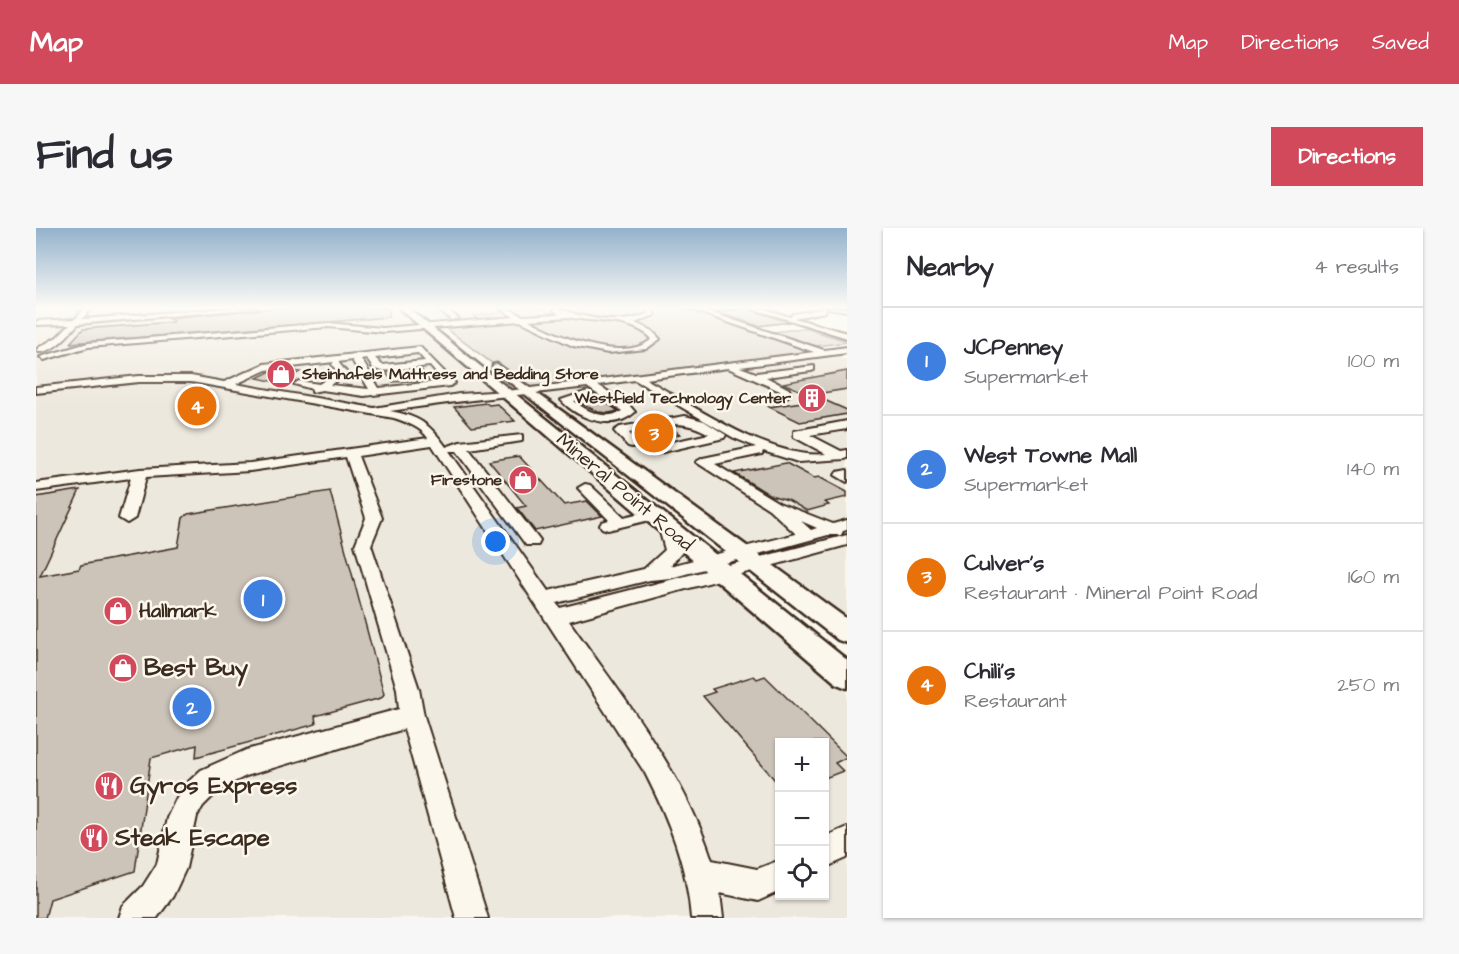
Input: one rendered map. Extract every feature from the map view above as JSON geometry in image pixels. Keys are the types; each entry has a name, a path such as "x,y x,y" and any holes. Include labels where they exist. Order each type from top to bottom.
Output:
{"main road":[{"name":"Mineral Point Road","path":"442,340 847,676"},
{"name":"Mineral Point Road","path":"487,359 847,633"}],"street":[{"path":"40,354 58,340"},
{"path":"40,354 88,345 144,340"},
{"path":"561,340 591,349 632,349 646,347 655,340"},
{"path":"787,340 826,353"},
{"path":"212,393 264,364 337,364 369,356 420,350 450,383 376,392 297,384 316,372 308,365"},
{"path":"371,410 470,395 507,394 847,350"},
{"path":"369,356 376,366 381,368 432,363"},
{"path":"308,365 357,359"},
{"path":"357,359 376,392"},
{"path":"304,397 342,373 337,364"},
{"path":"729,365 784,389 786,394 780,399"},
{"path":"754,376 811,368"},
{"path":"470,395 486,389 482,373"},
{"path":"36,390 154,375 229,384 304,397 393,414 417,423 439,445 654,764 675,803 699,873 707,918"},
{"path":"636,377 738,435 779,453 798,458 843,455"},
{"path":"588,383 602,392 627,409 622,415 588,416 567,402 566,398 602,392"},
{"path":"393,414 413,408 494,398 507,394"},
{"path":"393,414 415,402"},
{"path":"417,423 416,414 428,406"},
{"path":"617,458 720,435 692,420 679,419 620,431 632,443"},
{"path":"843,455 798,434 847,426"},
{"path":"36,487 140,473 232,469 351,453 439,445 460,446 518,438"},
{"path":"460,446 532,541"},
{"path":"757,451 703,462 774,506 807,535"},
{"path":"351,453 375,518 363,545 408,689 412,716 472,918"},
{"path":"127,518 140,473"},
{"path":"614,482 579,489 613,524 660,520 674,551 650,574"},
{"path":"774,506 818,522 847,540"},
{"path":"749,558 807,535 847,525"},
{"path":"549,608 749,558 847,540"},
{"path":"549,608 650,574 717,567"},
{"path":"135,918 169,873 183,811 195,793 210,779 228,769 246,763 412,716"},
{"path":"829,851 847,842"},
{"path":"699,873 758,885 775,877"}],"shaded area":[{"path":"36,340 435,340 847,692 847,918 36,918"},
{"path":"462,340 787,340 825,353 529,391"},
{"path":"799,340 847,341 847,342 816,346"},
{"path":"825,353 847,360 847,633 529,391"}],"building":[{"path":"73,340 104,340 70,343"},
{"path":"421,369 429,380 393,382 386,373"},
{"name":"Steinhafels Mattress and Bedding Store","path":"288,370 300,372 281,383 257,378 269,372"},
{"path":"847,371 847,389 810,395 783,383"},
{"path":"595,395 618,411 598,412 579,402 593,398"},
{"path":"822,399 847,410 847,414 800,422 769,407"},
{"path":"497,404 515,421 472,427 454,407"},
{"path":"669,427 680,434 641,441 633,434"},
{"name":"Firestone","path":"519,456 564,505 587,501 602,516 535,531 517,508 526,506 489,461"},
{"path":"786,463 847,492 847,497 825,502 829,505 807,511 788,500 770,495 734,473"},
{"path":"80,490 40,576 79,569 81,565 178,547 183,518 188,514 330,491 384,694 381,698 315,716 316,724 196,757 197,745 151,758 135,871 50,899 45,918 36,918 36,497"},
{"path":"754,676 757,679 765,676 828,738 775,738 775,780 703,696 715,692 712,689"},
{"path":"829,739 847,757 835,763 843,771 829,776"}],"place":[{"name":"Steinhafels Mattress and Bedding Store","path":"281,374"},
{"name":"Westfield Technology Center","path":"812,398"},
{"name":"Chili's","path":"197,406"},
{"name":"Culver's","path":"654,433"},
{"name":"Firestone","path":"523,480"},
{"name":"JCPenney","path":"263,599"},
{"name":"Hallmark","path":"118,611"},
{"name":"Best Buy","path":"123,668"},
{"name":"West Towne Mall","path":"192,707"},
{"name":"Gyros Express","path":"109,786"},
{"name":"Steak Escape","path":"94,838"}]}
